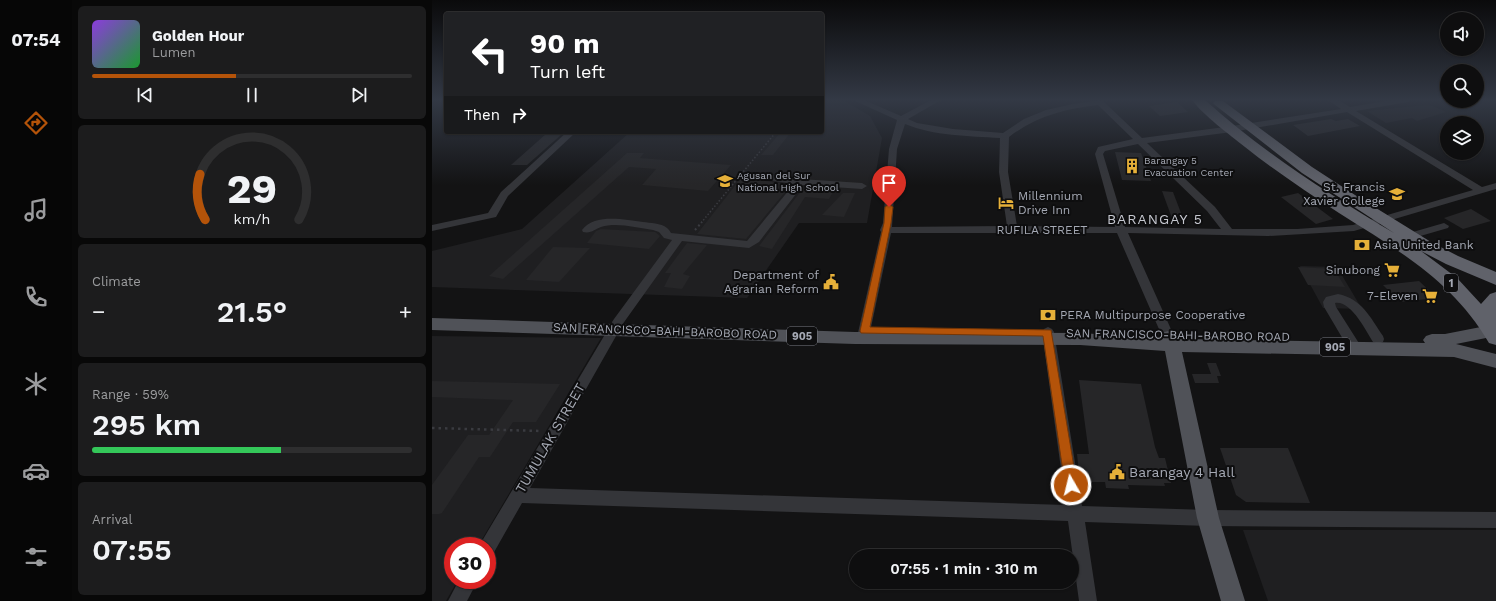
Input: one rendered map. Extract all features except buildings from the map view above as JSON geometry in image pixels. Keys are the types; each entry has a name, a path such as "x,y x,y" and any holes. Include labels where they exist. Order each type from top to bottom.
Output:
{"highway":[{"name":"1","path":"1252,128 1375,221 1446,278 1492,331"},
{"name":"1","path":"1232,129 1309,187 1375,221 1410,236 1452,260 1496,279"},
{"path":"1492,331 1486,316 1487,308 1490,302 1496,298"}],"main road":[{"name":"SAN FRANCISCO-BAHI-BAROBO ROAD","path":"432,318 864,334 1048,336 1080,339 1353,343 1454,350 1496,361"},
{"name":"SAN FRANCISCO-BAHI-BAROBO ROAD","path":"432,324 616,325"},
{"name":"SAN FRANCISCO-BAHI-BAROBO ROAD","path":"1353,343 1378,339 1445,340 1492,331"},
{"path":"1170,341 1208,518 1233,601"}],"street":[{"path":"864,334 885,230 888,223 893,149 899,128"},
{"path":"928,128 953,132 1005,136 1016,128"},
{"path":"1125,128 1211,209 1229,232"},
{"path":"1170,341 1121,230 1099,154 1101,148 1109,146 1237,128"},
{"path":"1377,128 1480,190"},
{"path":"432,228 492,215 504,194 570,134"},
{"path":"1005,136 1003,156 1005,190 1013,230"},
{"path":"772,178 800,182 862,186"},
{"path":"587,230 599,224 613,222 654,226 664,230 668,236 749,244 756,240 800,182"},
{"name":"RUFILA STREET","path":"885,230 1121,230 1229,232 1328,231 1354,228 1496,186"},
{"path":"1410,236 1444,226"},
{"name":"TUMULAK STREET","path":"493,537 616,325 684,238"},
{"path":"1353,343 1329,305 1329,302 1333,299 1347,300 1355,306 1378,339"},
{"path":"1048,336 1088,601"},
{"path":"518,495 1208,518 1496,520"},
{"path":"457,601 464,589"}],"path":[{"path":"684,238 774,134"},
{"path":"432,428 554,431"}],"shaded area":[{"name":"Agusan del Sur National High School","path":"824,128 877,128 882,138 867,223 799,223 747,298 432,287 432,251 522,229 628,134 824,134"},
{"path":"1300,266 1337,267 1362,309 1323,308"},
{"path":"432,336 601,338 483,537 444,537 444,589 453,589 446,601 432,601"},
{"path":"1243,530 1496,530 1496,601 1268,601"}],"place":[{"name":"Barangay 5 Evacuation Center","path":"1132,166"},
{"name":"Agusan del Sur National High School","path":"725,181"},
{"name":"St. Francis Xavier College","path":"1397,194"},
{"name":"Millennium Drive Inn","path":"1006,203"},
{"name":"Asia United Bank","path":"1362,245"},
{"name":"Sinubong","path":"1392,270"},
{"name":"Department of Agrarian Reform","path":"831,282"},
{"name":"7-Eleven","path":"1430,296"},
{"name":"PERA Multipurpose Cooperative","path":"1048,315"},
{"name":"Barangay 4 Hall","path":"1117,472"}],"district":[{"name":"BARANGAY 5","path":"1155,219"}],"route":[{"path":"889,207 888,223 885,230 865,331 1048,332 1071,485"}]}
